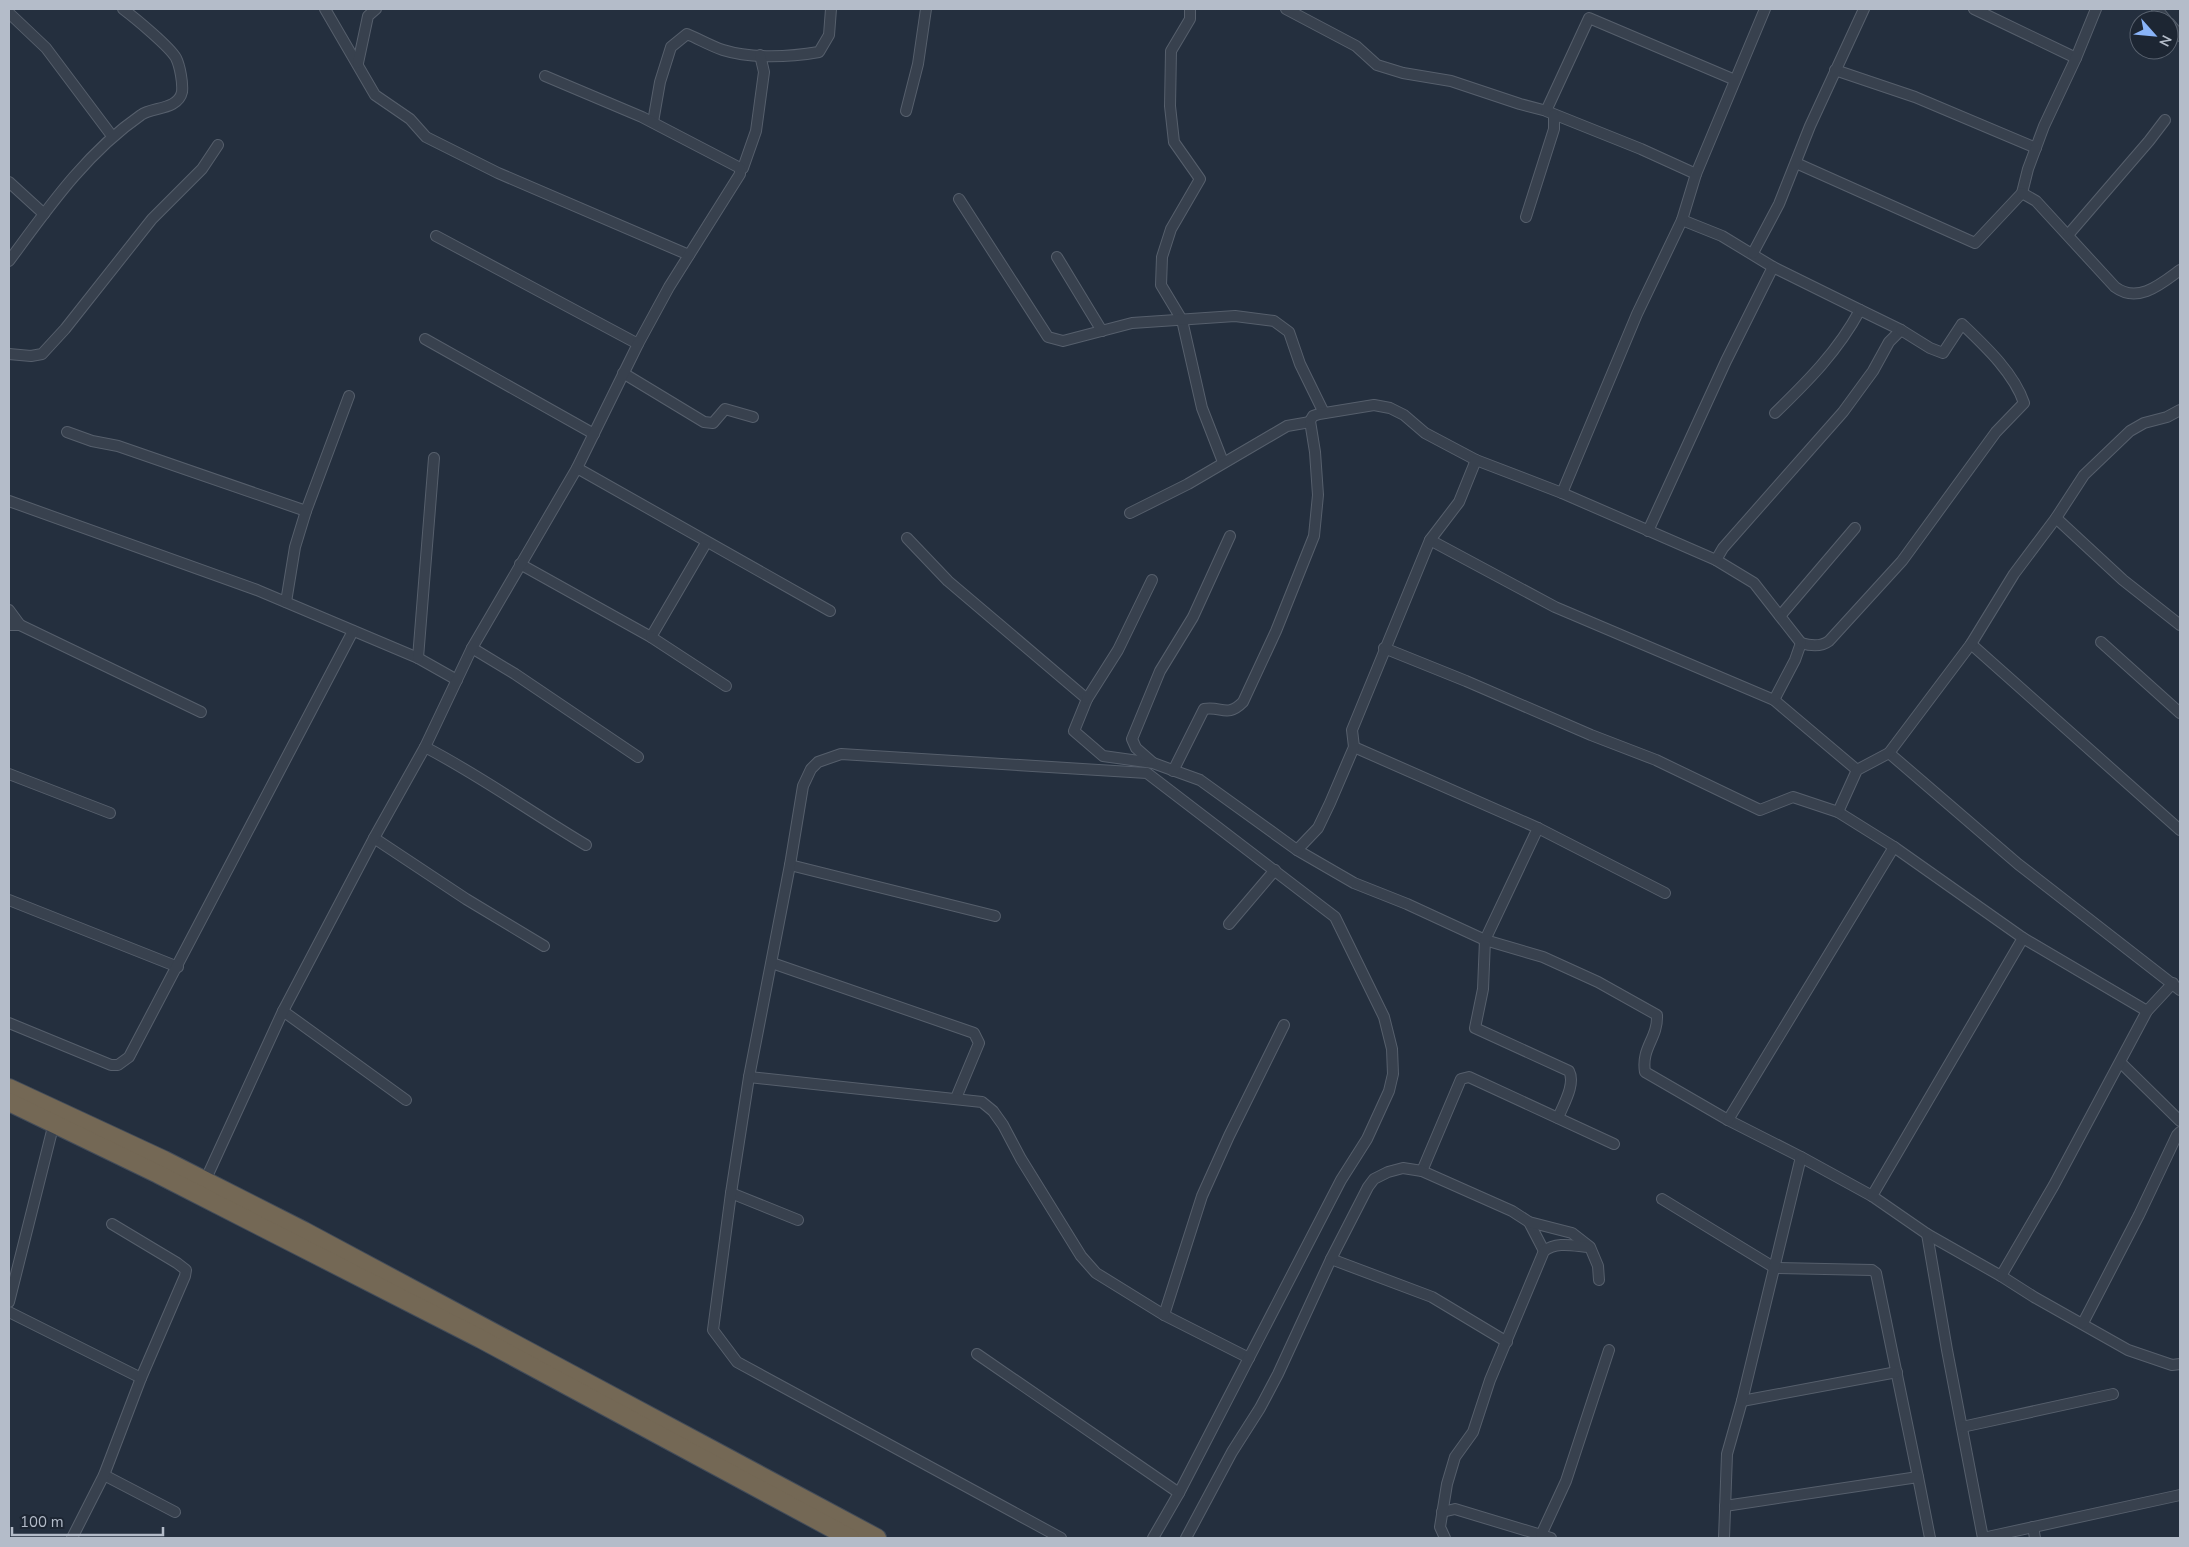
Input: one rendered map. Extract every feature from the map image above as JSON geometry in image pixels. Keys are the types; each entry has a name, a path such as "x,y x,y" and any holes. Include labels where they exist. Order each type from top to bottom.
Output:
{"highway":[{"path":"9,1088 206,1181 532,1360 850,1538"},
{"path":"9,1102 532,1360 877,1538"}],"street":[{"path":"9,261 71,178 112,136 143,113 175,102 182,92 180,70 175,57 124,9"},
{"path":"325,9 375,95 410,118 426,137 498,173 689,255"},
{"path":"358,64 368,16 376,9"},
{"path":"653,122 660,82 671,47 687,34 723,50 760,55 795,56 819,52 829,35 832,9"},
{"path":"906,111 918,64 926,9"},
{"path":"1190,9 1190,19 1171,51 1170,106 1174,142 1200,179 1171,229 1162,257 1161,285 1182,320 1202,408 1223,462"},
{"path":"1286,9 1356,46 1377,66 1403,74 1451,81 1543,110"},
{"path":"1562,493 1638,314 1682,220 1696,174 1730,97 1734,80 1765,9"},
{"path":"1753,253 1779,204 1810,126 1864,9"},
{"path":"1974,9 2076,58"},
{"path":"1796,163 1975,243 1989,231 2022,194 2044,126 2076,58 2096,9"},
{"path":"9,13 46,48 112,136"},
{"path":"1696,174 1641,149 1546,111 1589,18 1734,80"},
{"path":"740,168 743,168 756,131 764,72 760,55"},
{"path":"1835,70 1915,97 2036,148"},
{"path":"545,76 653,122 740,168"},
{"path":"1526,217 1554,129 1554,115"},
{"path":"2068,235 2149,141 2164,120"},
{"path":"9,354 31,356 42,354 65,329 152,218 202,169 218,145"},
{"path":"206,1181 284,1011 374,838 425,747 472,648 577,468 638,344 689,255 740,174 740,168"},
{"path":"9,182 44,214"},
{"path":"2022,194 2036,201 2115,287 2123,293 2132,295 2156,288 2180,270"},
{"path":"959,200 1048,337 1063,341 1132,323 1234,316 1274,321 1289,332 1300,364 1324,413"},
{"path":"1173,771 1204,709 1227,712 1236,710 1243,702 1298,579 1314,536 1318,515 1317,474 1310,422 1313,416 1324,413 1374,405 1390,408 1404,415 1425,433 1476,460 1562,493 1716,560 1754,583 1801,643 1821,645 1829,641 1902,561 1996,432 2024,403 2019,388 1980,341 1962,324 1944,353 1930,348 1901,330 1773,267 1753,253 1722,236 1682,220"},
{"path":"436,236 638,344"},
{"path":"1056,257 1102,331"},
{"path":"1648,531 1726,362 1773,267"},
{"path":"1775,412 1820,368 1839,346 1860,310"},
{"path":"1716,560 1724,548 1843,412 1873,370 1889,342 1901,330"},
{"path":"424,339 594,434"},
{"path":"623,373 704,422 713,423 725,409 753,417"},
{"path":"286,602 295,547 306,511 349,396"},
{"path":"1838,812 1857,770 1889,753 1970,644 2014,574 2056,518 2084,475 2130,431 2144,423 2167,417 2180,410"},
{"path":"1130,513 1188,484 1287,426 1310,422"},
{"path":"68,432 92,441 118,446 306,511"},
{"path":"418,658 434,458"},
{"path":"1297,850 1318,828 1354,747 1352,730 1384,648 1430,540 1459,502 1476,460"},
{"path":"577,468 830,611"},
{"path":"9,501 248,586 418,658 457,680"},
{"path":"2056,518 2123,580 2180,625"},
{"path":"1780,616 1855,528"},
{"path":"1153,763 1136,748 1132,739 1160,671 1193,617 1230,536"},
{"path":"906,538 948,581 1087,699"},
{"path":"1430,540 1555,607 1774,700 1857,770"},
{"path":"651,637 706,542"},
{"path":"520,564 651,637 726,686"},
{"path":"1152,580 1118,650 1087,699 1074,731 1103,756 1153,763 1200,780 1297,850 1354,883 1407,904 1484,940 1543,957 1598,982 1657,1016 1658,1026 1643,1059 1645,1072 1728,1120 1872,1196 1927,1234 2128,1350 2172,1365 2180,1364"},
{"path":"9,610 20,625"},
{"path":"9,625 20,625 201,712"},
{"path":"9,1023 111,1065 118,1065 129,1058 353,631"},
{"path":"2101,642 2180,713"},
{"path":"1774,700 1795,660 1801,643"},
{"path":"1970,644 2180,830"},
{"path":"472,648 515,674 638,757"},
{"path":"1384,648 1591,735 1656,760 1760,810 1793,796 1838,812 1894,847 2022,938 2148,1010"},
{"path":"425,747 458,764 538,817 586,845"},
{"path":"1354,747 1538,828 1665,893"},
{"path":"1889,753 2018,864 2177,986 2148,1010 2121,1063 2001,1276"},
{"path":"1061,1538 736,1362 713,1330 749,1077 772,963 803,786 811,769 818,762 841,754 1147,773 1335,918 1384,1017 1392,1049 1393,1074 1389,1091 1367,1139 1341,1180 1179,1493 1153,1538"},
{"path":"9,774 110,813"},
{"path":"1538,828 1484,940 1483,989 1475,1028 1569,1071 1572,1077 1558,1118"},
{"path":"374,838 466,899 544,946"},
{"path":"1728,1120 1894,847"},
{"path":"790,865 995,916"},
{"path":"1229,924 1274,870"},
{"path":"9,900 178,967"},
{"path":"1872,1196 2022,938"},
{"path":"772,963 974,1033 979,1043 956,1098"},
{"path":"284,1011 406,1100"},
{"path":"1164,1315 1202,1196 1228,1136 1284,1025"},
{"path":"2121,1063 2180,1121"},
{"path":"1422,1171 1461,1079 1469,1076 1614,1144"},
{"path":"749,1077 982,1102 993,1111 1082,1256 1096,1273 1164,1315 1249,1358"},
{"path":"9,1302 54,1123"},
{"path":"2083,1323 2180,1132"},
{"path":"1724,1538 1727,1454 1742,1401 1801,1157"},
{"path":"1186,1538 1232,1452 1260,1408 1278,1374 1331,1259 1368,1186 1374,1180 1388,1172 1403,1168 1422,1171 1512,1211 1528,1222 1572,1233 1590,1247 1598,1266 1599,1280"},
{"path":"731,1193 798,1220"},
{"path":"1662,1198 1775,1268 1872,1270 1876,1273 1930,1538"},
{"path":"1528,1222 1544,1251"},
{"path":"72,1538 104,1475 141,1378 186,1270 112,1224"},
{"path":"1927,1234 1983,1538 2180,1495"},
{"path":"1445,1538 1440,1526 1447,1484 1455,1457 1473,1432 1490,1380 1544,1251 1550,1246 1559,1244 1590,1247"},
{"path":"1331,1259 1432,1297 1507,1342"},
{"path":"9,1312 141,1378"},
{"path":"1541,1535 1566,1481 1610,1350"},
{"path":"977,1354 1179,1493"},
{"path":"1742,1401 1897,1372"},
{"path":"1962,1427 2113,1394"},
{"path":"104,1475 175,1512"},
{"path":"1725,1506 1918,1477"},
{"path":"1442,1512 1455,1509 1551,1538"},
{"path":"2033,1527 2035,1538"}]}
